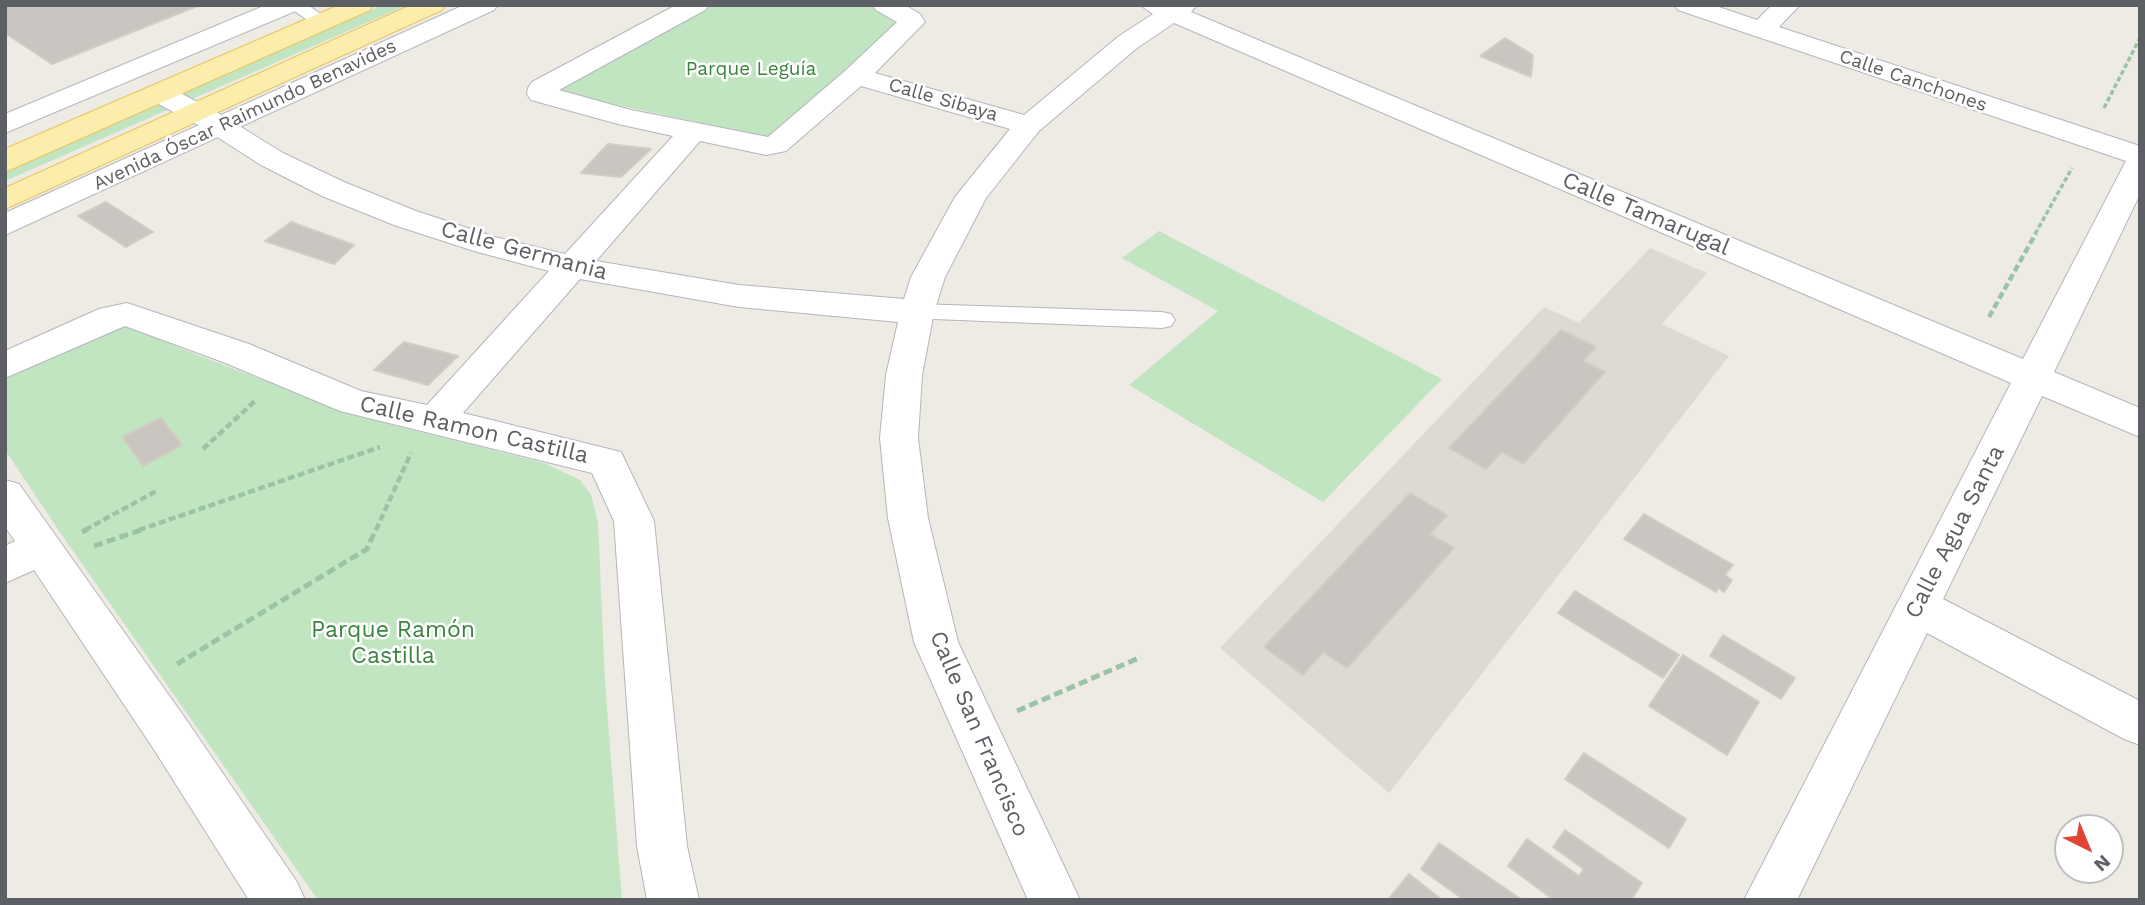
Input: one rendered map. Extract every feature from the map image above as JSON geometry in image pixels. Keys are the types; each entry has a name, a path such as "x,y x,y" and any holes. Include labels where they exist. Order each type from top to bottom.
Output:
{"main road":[{"path":"10,159 361,5"},
{"name":"Avenida Óscar Raimundo Benavides","path":"209,119 433,5"}],"street":[{"path":"5,124 289,5"},
{"path":"407,41 443,5"},
{"name":"Avenida Óscar Raimundo Benavides","path":"6,205 209,119 407,41 485,5"},
{"path":"696,5 540,91 541,94 628,118 766,146 776,145 856,76 912,22 885,5"},
{"name":"Calle Canchones","path":"1687,5 2140,156"},
{"path":"1761,30 1787,5"},
{"name":"Calle San Francisco","path":"1054,900 936,642 908,518 899,438 904,375 917,312 928,277 971,197 1029,125 1169,8"},
{"name":"Calle Tamarugal","path":"1169,8 2140,423"},
{"name":"Calle Sibaya","path":"856,76 1029,125"},
{"name":"Calle Germania","path":"159,93 209,119 272,159 321,183 405,218 485,244 575,267 739,296 917,312"},
{"path":"424,428 575,267 693,132"},
{"name":"Calle Agua Santa","path":"1770,900 2140,163"},
{"name":"Calle Ramon Castilla","path":"5,366 111,317 127,314 236,353 353,402 424,428 522,440 607,463 634,521 662,846 674,900"},
{"path":"5,495 279,900"},
{"path":"1918,607 2140,724"}],"lane":[{"path":"295,5 323,22"},
{"path":"917,312 1162,320"}],"path":[{"path":"1970,351 2088,140 2140,38"},
{"path":"203,449 284,374"},
{"path":"43,553 86,548 424,428"},
{"path":"137,688 367,549 424,428"},
{"path":"43,553 158,489"},
{"path":"974,729 1141,657"}],"shaded area":[{"path":"1650,248 1707,273 1662,324 1729,356 1389,793 1220,648 1544,307 1579,323"}],"green space":[{"path":"383,5 407,5 5,181 5,169"},
{"name":"Parque Leguía","path":"713,5 868,5 902,24 771,138 562,93 564,83"},
{"path":"1159,231 1442,379 1323,502 1129,385 1218,311 1122,258"},
{"name":"Parque Ramón Castilla","path":"110,323 137,329 357,416 544,463 580,480 591,495 598,522 605,682 622,900 318,900 5,450 5,374"}],"building":[{"path":"5,5 200,5 52,64 5,33"},
{"path":"1505,38 1533,55 1531,77 1480,56"},
{"path":"608,144 651,149 621,177 581,173"},
{"path":"106,202 153,232 126,247 78,216"},
{"path":"291,222 354,245 334,264 265,241"},
{"path":"1561,330 1596,347 1583,361 1605,372 1523,464 1502,452 1486,469 1449,448"},
{"path":"404,342 458,356 428,385 374,370"},
{"path":"161,418 182,445 143,466 122,437"},
{"path":"1410,493 1447,515 1430,534 1454,548 1347,668 1323,652 1303,675 1264,647"},
{"path":"1644,514 1733,565 1725,575 1732,580 1724,592 1718,588 1716,592 1624,539"},
{"path":"1575,591 1679,655 1663,678 1558,613"},
{"path":"1723,635 1795,678 1781,699 1710,656"},
{"path":"1683,655 1759,702 1727,755 1649,706"},
{"path":"1584,753 1686,819 1669,848 1565,779"},
{"path":"1565,830 1642,883 1631,900 1554,900 1508,866 1527,839 1579,876 1584,869 1553,847"},
{"path":"1439,843 1522,900 1464,900 1421,869"},
{"path":"1409,874 1442,900 1388,900"}]}
